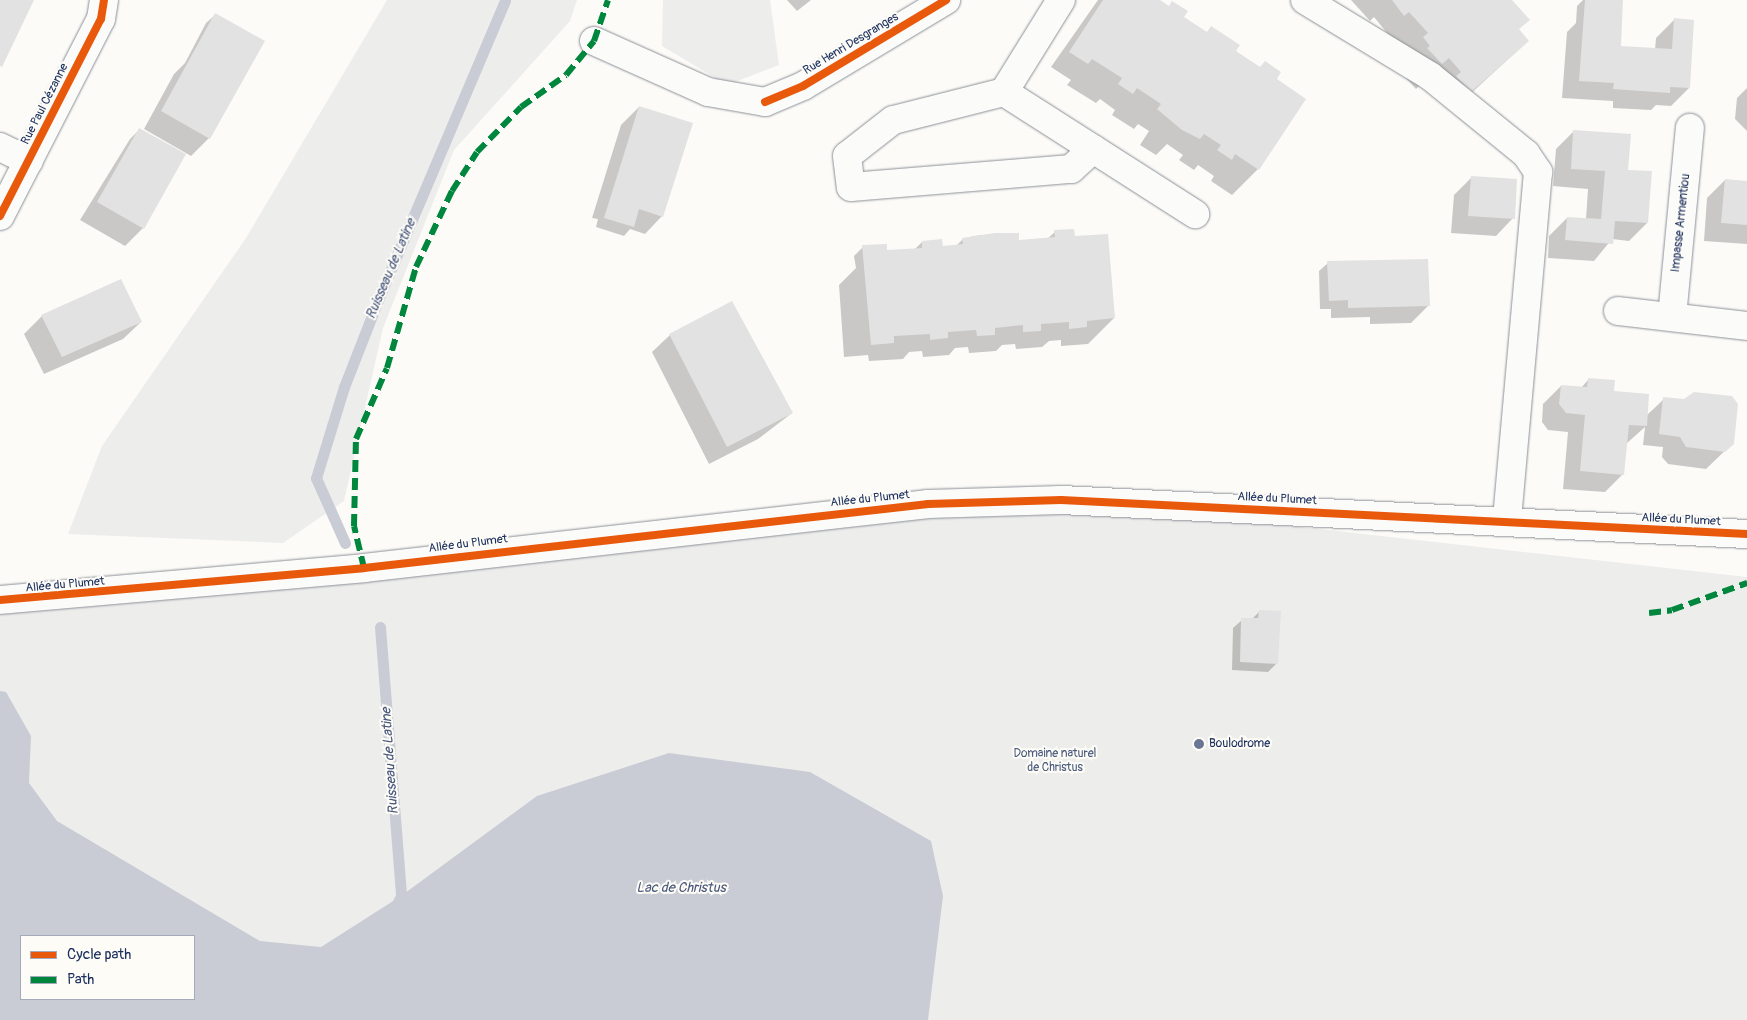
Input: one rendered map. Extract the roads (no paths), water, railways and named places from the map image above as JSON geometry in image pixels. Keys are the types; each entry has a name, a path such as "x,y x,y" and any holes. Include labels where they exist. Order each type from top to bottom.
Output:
{"street":[{"name":"Rue Paul Cézanne","path":"0,216 100,19 104,0"},
{"name":"Rue Henri Desgranges","path":"594,41 708,92 765,102 803,86 946,0"},
{"path":"1061,0 1004,92 893,120 847,156 851,187 1070,169 1093,149"},
{"path":"1306,0 1430,76 1526,154 1538,172 1507,522"},
{"path":"1004,92 1195,214"},
{"name":"Impasse Armentiou","path":"1672,317 1690,128"},
{"name":"Rue Paul Cézanne","path":"0,147 29,161"},
{"path":"1618,311 1747,326"},
{"name":"Allée du Plumet","path":"0,600 364,568 928,504 1061,500 1747,534"}],"water":[{"name":"Lac de Christus","path":"0,691 6,692 31,736 29,783 57,821 260,941 321,947 401,896 537,796 669,753 810,772 931,841 943,896 928,1020 0,1020"}],"waterway":[{"name":"Ruisseau de Latine","path":"345,543 316,478 344,387 380,295 505,0"},
{"name":"Ruisseau de Latine","path":"380,627 401,896 395,908"}],"place":[{"name":"Boulodrome","path":"1199,744"}],"park label":[{"name":"Domaine naturel de Christus","path":"1055,761"}]}
